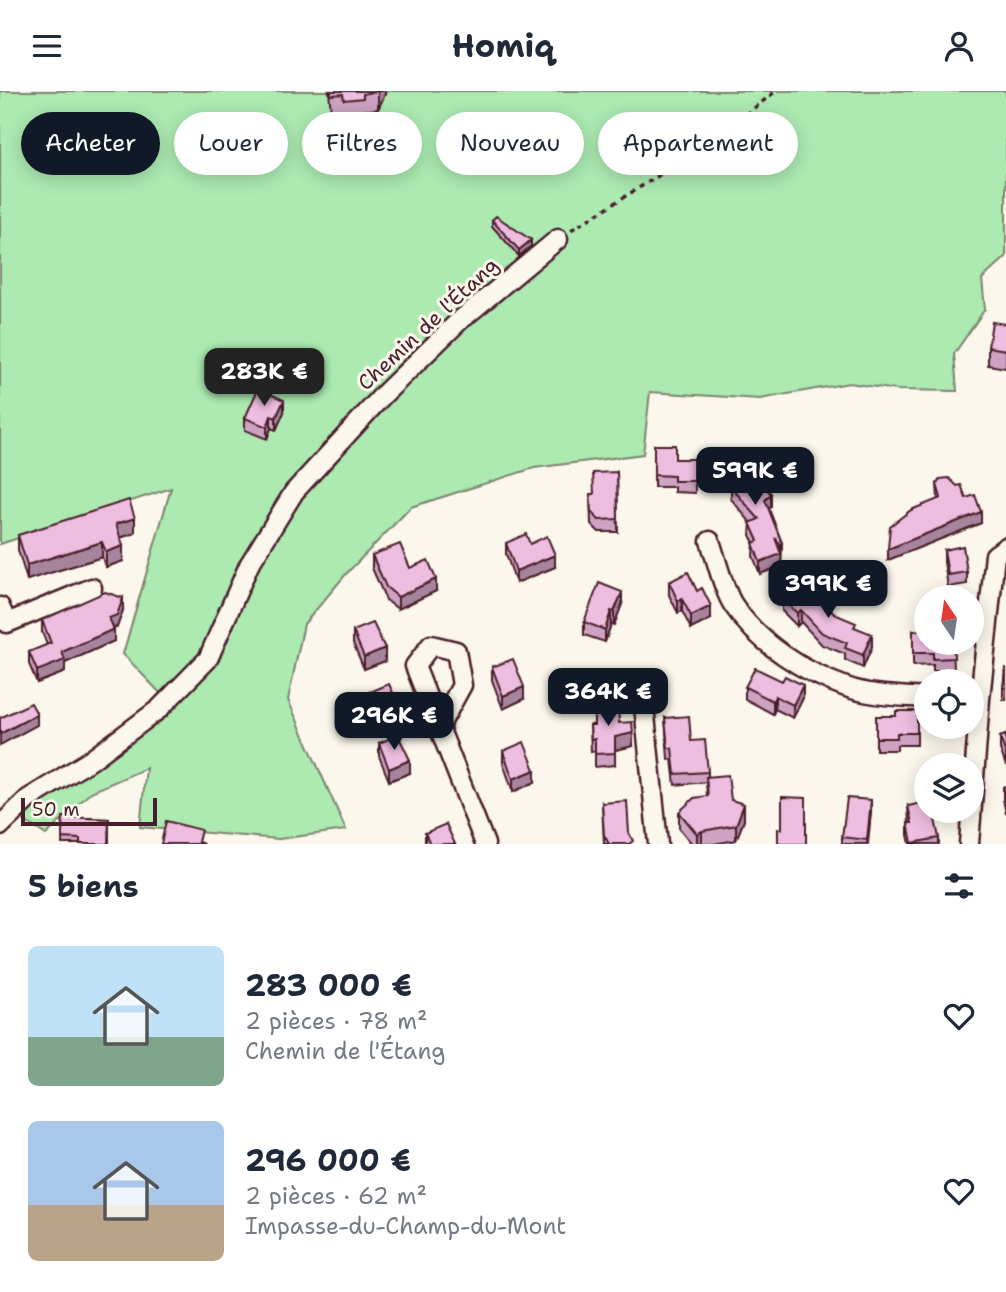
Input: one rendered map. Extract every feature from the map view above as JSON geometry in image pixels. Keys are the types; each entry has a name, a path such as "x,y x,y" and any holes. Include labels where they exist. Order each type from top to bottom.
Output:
{"street":[{"name":"Chemin de l'Étang","path":"0,825 27,799 91,760 159,709 208,659 249,565 294,492 384,394 458,322 558,239"},
{"path":"710,541 733,605 760,637 801,667 848,688 914,697"},
{"path":"980,669 995,555 1006,547"},
{"path":"0,607 7,623 92,588"},
{"path":"642,686 658,844"},
{"path":"439,725 485,844"},
{"path":"969,844 974,739"}],"path":[{"path":"558,239 703,148 776,91"}],"green space":[{"path":"0,91 1006,91 1006,257 982,279 985,309 954,354 957,391 897,390 849,383 760,399 650,392 643,454 534,468 411,507 346,574 304,624 288,700 346,830 279,839 140,827 146,768 91,792 46,835 5,808 106,743 162,695 123,654 171,488 0,544"}],"building":[{"path":"331,91 378,91 363,94 363,98 344,100 343,94 331,95"},
{"path":"496,216 531,240 519,250 492,220"},
{"path":"992,322 1006,324 1006,350 988,347"},
{"path":"258,389 284,400 276,418 271,416 267,427 245,418"},
{"path":"654,445 675,445 675,459 695,459 695,481 674,481 674,476 654,475"},
{"path":"738,454 771,494 765,500 782,543 775,538 781,554 760,562 753,543 758,541 750,523 759,519 731,487 735,483 722,468"},
{"path":"617,472 618,519 599,520 591,512 593,473"},
{"path":"949,478 957,486 961,485 966,498 975,495 981,512 888,549 890,526 911,510 941,498 937,484 940,479"},
{"path":"129,500 135,518 116,524 123,546 106,552 102,542 27,565 18,535"},
{"path":"526,534 530,544 547,536 555,555 516,571 506,543"},
{"path":"400,544 410,568 428,560 436,579 398,597 386,587 372,555"},
{"path":"963,546 967,572 948,575 944,550"},
{"path":"688,572 697,591 702,588 711,606 691,616 682,599 678,601 669,582"},
{"path":"599,583 622,592 614,612 611,611 605,630 584,622"},
{"path":"799,584 812,597 816,594 834,614 856,623 854,627 872,634 863,655 845,648 847,643 822,633 801,610 797,613 782,599"},
{"path":"105,592 123,598 117,615 109,618 114,629 62,652 65,660 37,671 29,652 51,643 42,620"},
{"path":"373,623 385,648 364,657 353,631"},
{"path":"933,655 954,655 954,658 933,659"},
{"path":"513,659 524,687 503,696 492,667"},
{"path":"755,668 782,681 785,676 803,685 793,705 775,696 773,701 745,687"},
{"path":"1005,668 1006,688 1003,688"},
{"path":"389,684 401,710 380,718 370,692"},
{"path":"31,703 37,714 0,734 0,718"},
{"path":"618,703 619,723 632,722 633,733 615,737 615,753 595,754 595,739 591,739 590,725 594,725 594,705"},
{"path":"896,711 914,711 914,733 897,733 897,738 876,738 876,716 896,716"},
{"path":"689,716 691,741 705,740 708,772 675,774 672,748 668,748 665,718"},
{"path":"398,735 410,760 389,769 379,743"},
{"path":"1006,735 1006,754 1000,737"},
{"path":"524,742 535,770 513,779 503,751"},
{"path":"728,775 731,800 744,804 736,825 697,834 679,812 694,798 708,796 706,777"},
{"path":"782,797 806,798 806,844 778,844 778,829 782,829"},
{"path":"847,798 871,800 867,840 842,837"},
{"path":"627,801 629,833 633,841 629,844 609,844 604,835 602,803"},
{"path":"914,805 914,823 936,823 939,838 912,843 908,823 912,823 908,806"},
{"path":"63,817 109,819 108,844 80,844 80,839 62,838"},
{"path":"166,821 201,830 198,842 204,844 161,844"},
{"path":"446,824 455,844 430,844 425,833"}]}
